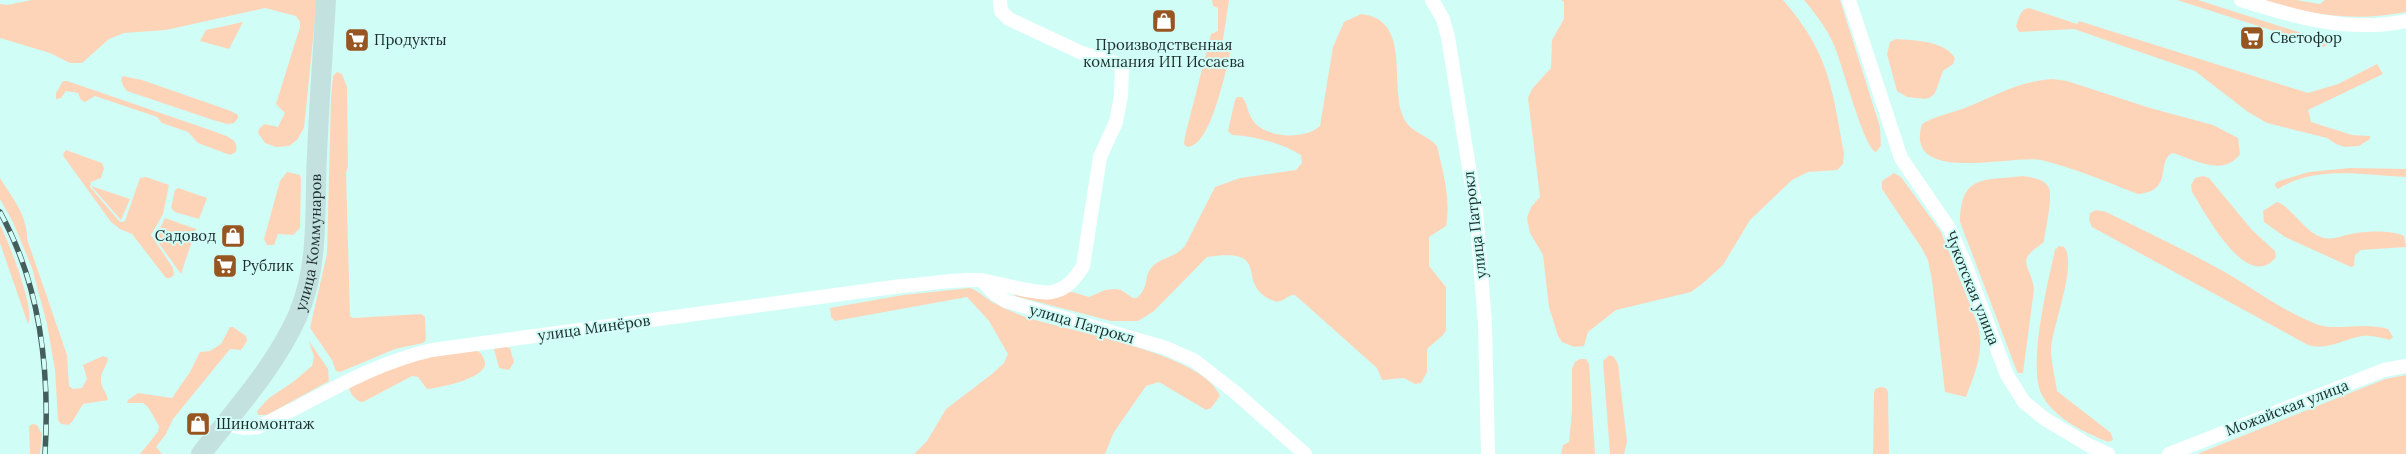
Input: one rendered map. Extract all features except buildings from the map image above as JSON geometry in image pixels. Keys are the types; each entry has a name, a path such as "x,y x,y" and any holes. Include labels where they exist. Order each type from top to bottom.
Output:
{"main road":[{"name":"улица Коммунаров","path":"201,454 261,379 297,317 307,289 316,239 317,149 326,0"}],"street":[{"name":"улица Минёров","path":"224,424 244,428 258,427 359,375 399,358 432,350 902,286 981,280 1050,293 1064,288 1075,279 1083,266 1100,158 1116,122 1121,96 1122,64 1082,53 1009,20 1001,11 1000,0"},
{"name":"улица Патрокл","path":"1432,0 1442,19 1448,37 1476,211 1484,316 1488,454"},
{"name":"Чукотская улица","path":"1849,0 1900,158 1949,228 2006,375 2024,402 2045,419 2090,446 2108,454"},
{"path":"2241,0 2273,10 2338,24 2376,26 2406,21"},
{"name":"улица Патрокл","path":"981,280 995,294 1006,301 1166,348 1195,361 1229,387 1305,454"},
{"name":"Можайская улица","path":"2169,454 2384,370 2406,366"}],"shaded area":[{"path":"32,0 317,0 304,128 297,140 289,146 276,147 265,143 258,133 264,124 278,127 285,113 276,104 300,27 300,22 296,16 265,8 166,30 124,33 109,39 82,63 70,63 50,53 0,38 0,4 7,5"},
{"path":"1212,0 1229,0 1222,46 1230,53 1229,60 1209,124 1195,144 1187,147 1184,144 1185,136 1211,34 1218,31 1218,8 1213,6"},
{"path":"1561,0 1783,0 1810,37 1819,54 1832,90 1844,153 1843,164 1837,170 1808,172 1792,180 1750,220 1723,265 1691,292 1616,310 1588,332 1584,346 1574,347 1562,342 1558,336 1549,307 1543,255 1530,233 1527,218 1531,207 1540,197 1528,98 1532,89 1551,68 1552,40 1564,19 1564,2"},
{"path":"1804,0 1840,0 1880,127 1881,146 1876,152 1865,137 1831,39"},
{"path":"2177,0 2198,0 2311,36 2328,37 2330,42 2324,47"},
{"path":"2260,0 2296,0 2320,4 2325,0 2406,0 2406,12 2351,17 2296,10"},
{"path":"2029,8 2077,24 2079,21 2308,93 2338,84 2377,64 2383,74 2308,110 2311,122 2352,135 2370,136 2370,139 2359,146 2345,147 2327,138 2267,123 2248,112 2195,71 2074,29 2019,32 2016,26 2019,17 2024,10"},
{"path":"1361,14 1378,19 1388,29 1394,42 1398,92 1406,122 1437,146 1446,186 1448,206 1446,226 1429,237 1429,266 1446,287 1446,330 1427,349 1427,372 1421,383 1415,384 1404,378 1382,380 1377,368 1295,295 1277,302 1262,294 1256,286 1251,269 1241,257 1228,255 1207,257 1154,311 1138,321 1111,321 1015,296 1015,293 1072,292 1089,297 1105,290 1115,289 1121,290 1133,298 1137,298 1144,290 1149,271 1152,267 1177,253 1185,246 1215,187 1240,178 1296,170 1302,163 1301,155 1276,144 1250,137 1232,135 1228,131 1235,100 1237,97 1242,97 1250,116 1258,126 1275,134 1295,135 1313,131 1320,126 1333,47 1344,22"},
{"path":"243,22 229,49 200,41 206,30"},
{"path":"1896,39 1929,42 1944,48 1955,58 1953,64 1943,71 1935,93 1931,97 1926,99 1907,97 1897,91 1887,54 1890,42"},
{"path":"337,72 342,74 347,87 348,167 346,172 350,316 353,318 421,314 425,317 426,340 423,343 395,349 340,372 336,371 332,360 310,328 327,254 331,97 333,76"},
{"path":"123,76 142,80 231,111 238,115 238,118 234,123 227,124 127,91 121,79"},
{"path":"2052,79 2067,81 2150,108 2213,125 2238,138 2240,154 2226,165 2218,166 2209,165 2173,153 2165,162 2161,182 2157,187 2149,192 2138,194 2078,171 2041,160 2027,159 1964,163 1944,161 1929,155 1921,143 1922,124 1927,121 1965,108 2017,86"},
{"path":"63,81 224,135 234,141 236,152 230,155 198,143 188,132 162,123 157,117 95,96 85,102 81,100 78,93 66,91 61,98 56,99 56,93"},
{"path":"66,150 102,163 104,168 101,178 91,182 90,187 120,222 125,221 140,178 146,177 169,185 163,214 151,235 173,268 174,275 166,278 132,234 120,229 111,222 64,157 63,154"},
{"path":"2350,168 2406,169 2406,177 2340,173 2324,174 2292,182 2278,189 2275,186 2275,183 2279,181 2309,172"},
{"path":"287,172 300,175 301,179 300,228 293,235 278,234 274,245 267,245 264,239 280,181"},
{"path":"1894,173 1901,177 1941,232 1978,325 1980,353 1966,397 1945,392 1928,260 1882,189 1882,181"},
{"path":"2022,176 2043,181 2050,190 2050,197 2044,242 2029,254 2026,263 2034,289 2023,373 2018,373 1960,222 1961,206 1970,188 1986,180"},
{"path":"2203,176 2209,178 2252,230 2275,251 2276,257 2265,266 2252,265 2240,258 2217,231 2192,192 2191,185 2195,178"},
{"path":"0,178 25,222 27,239 67,355 69,386 73,389 82,388 87,379 83,365 103,356 108,358 101,378 101,384 108,400 83,404 72,422 68,425 61,424 58,420 55,370 47,324 32,268 13,222 0,199"},
{"path":"91,186 130,199 121,220"},
{"path":"178,188 207,198 199,219 175,212 171,208 175,190"},
{"path":"2277,202 2286,207 2309,230 2321,237 2333,238 2357,233 2385,232 2404,236 2406,247 2361,250 2355,255 2354,266 2351,267 2285,237 2264,222 2263,211"},
{"path":"2096,210 2106,212 2223,271 2304,319 2316,324 2332,327 2369,326 2388,329 2393,337 2390,340 2373,336 2362,336 2329,346 2308,345 2092,227 2089,220 2090,213"},
{"path":"165,218 196,229 181,274 155,238"},
{"path":"0,225 25,291 28,305 28,324 0,243"},
{"path":"2059,246 2064,247 2068,255 2068,267 2051,349 2057,391 2111,433 2113,440 2108,442 2063,419 2043,397 2038,384 2037,347 2040,325 2055,250"},
{"path":"970,288 995,304 1020,315 1161,355 1188,367 1208,381 1220,396 1211,408 1206,410 1159,382 1146,386 1114,432 1105,454 914,454 927,441 946,409 992,374 1004,363 1008,354 989,321 967,297 835,321 831,317 830,308 903,295"},
{"path":"230,327 246,336 247,341 241,350 230,349 173,419 166,434 156,447 162,454 140,454 158,432 159,426 148,407 143,403 127,403 128,400 138,393 172,398 190,372 200,352 210,351 221,344"},
{"path":"309,341 328,369 329,381 267,415 258,415 257,411 269,398 312,366 314,357"},
{"path":"510,348 514,362 509,370 499,368 494,349"},
{"path":"475,350 480,353 485,362 484,368 479,373 462,381 427,389 418,377 412,376 363,402 352,395 349,388 401,363 433,355"},
{"path":"1609,355 1614,357 1618,364 1627,442 1624,454 1610,454 1603,361"},
{"path":"1580,359 1586,359 1589,364 1595,454 1561,454 1563,445 1569,442 1572,411 1572,368 1575,362"},
{"path":"2406,375 2406,454 2197,454 2385,379"},
{"path":"1880,387 1886,388 1888,392 1889,454 1873,454 1874,393 1875,389"},
{"path":"37,425 42,434 40,454 30,454 29,426"}],"railway":[{"path":"0,212 14,240 25,269 34,299 40,330 46,392 45,454"}],"place":[{"name":"Производственная компания ИП Иссаева","path":"1164,21"},
{"name":"Светофор","path":"2252,38"},
{"name":"Продукты","path":"357,40"},
{"name":"Садовод","path":"233,236"},
{"name":"Рублик","path":"225,266"},
{"name":"Шиномонтаж","path":"198,424"}]}
